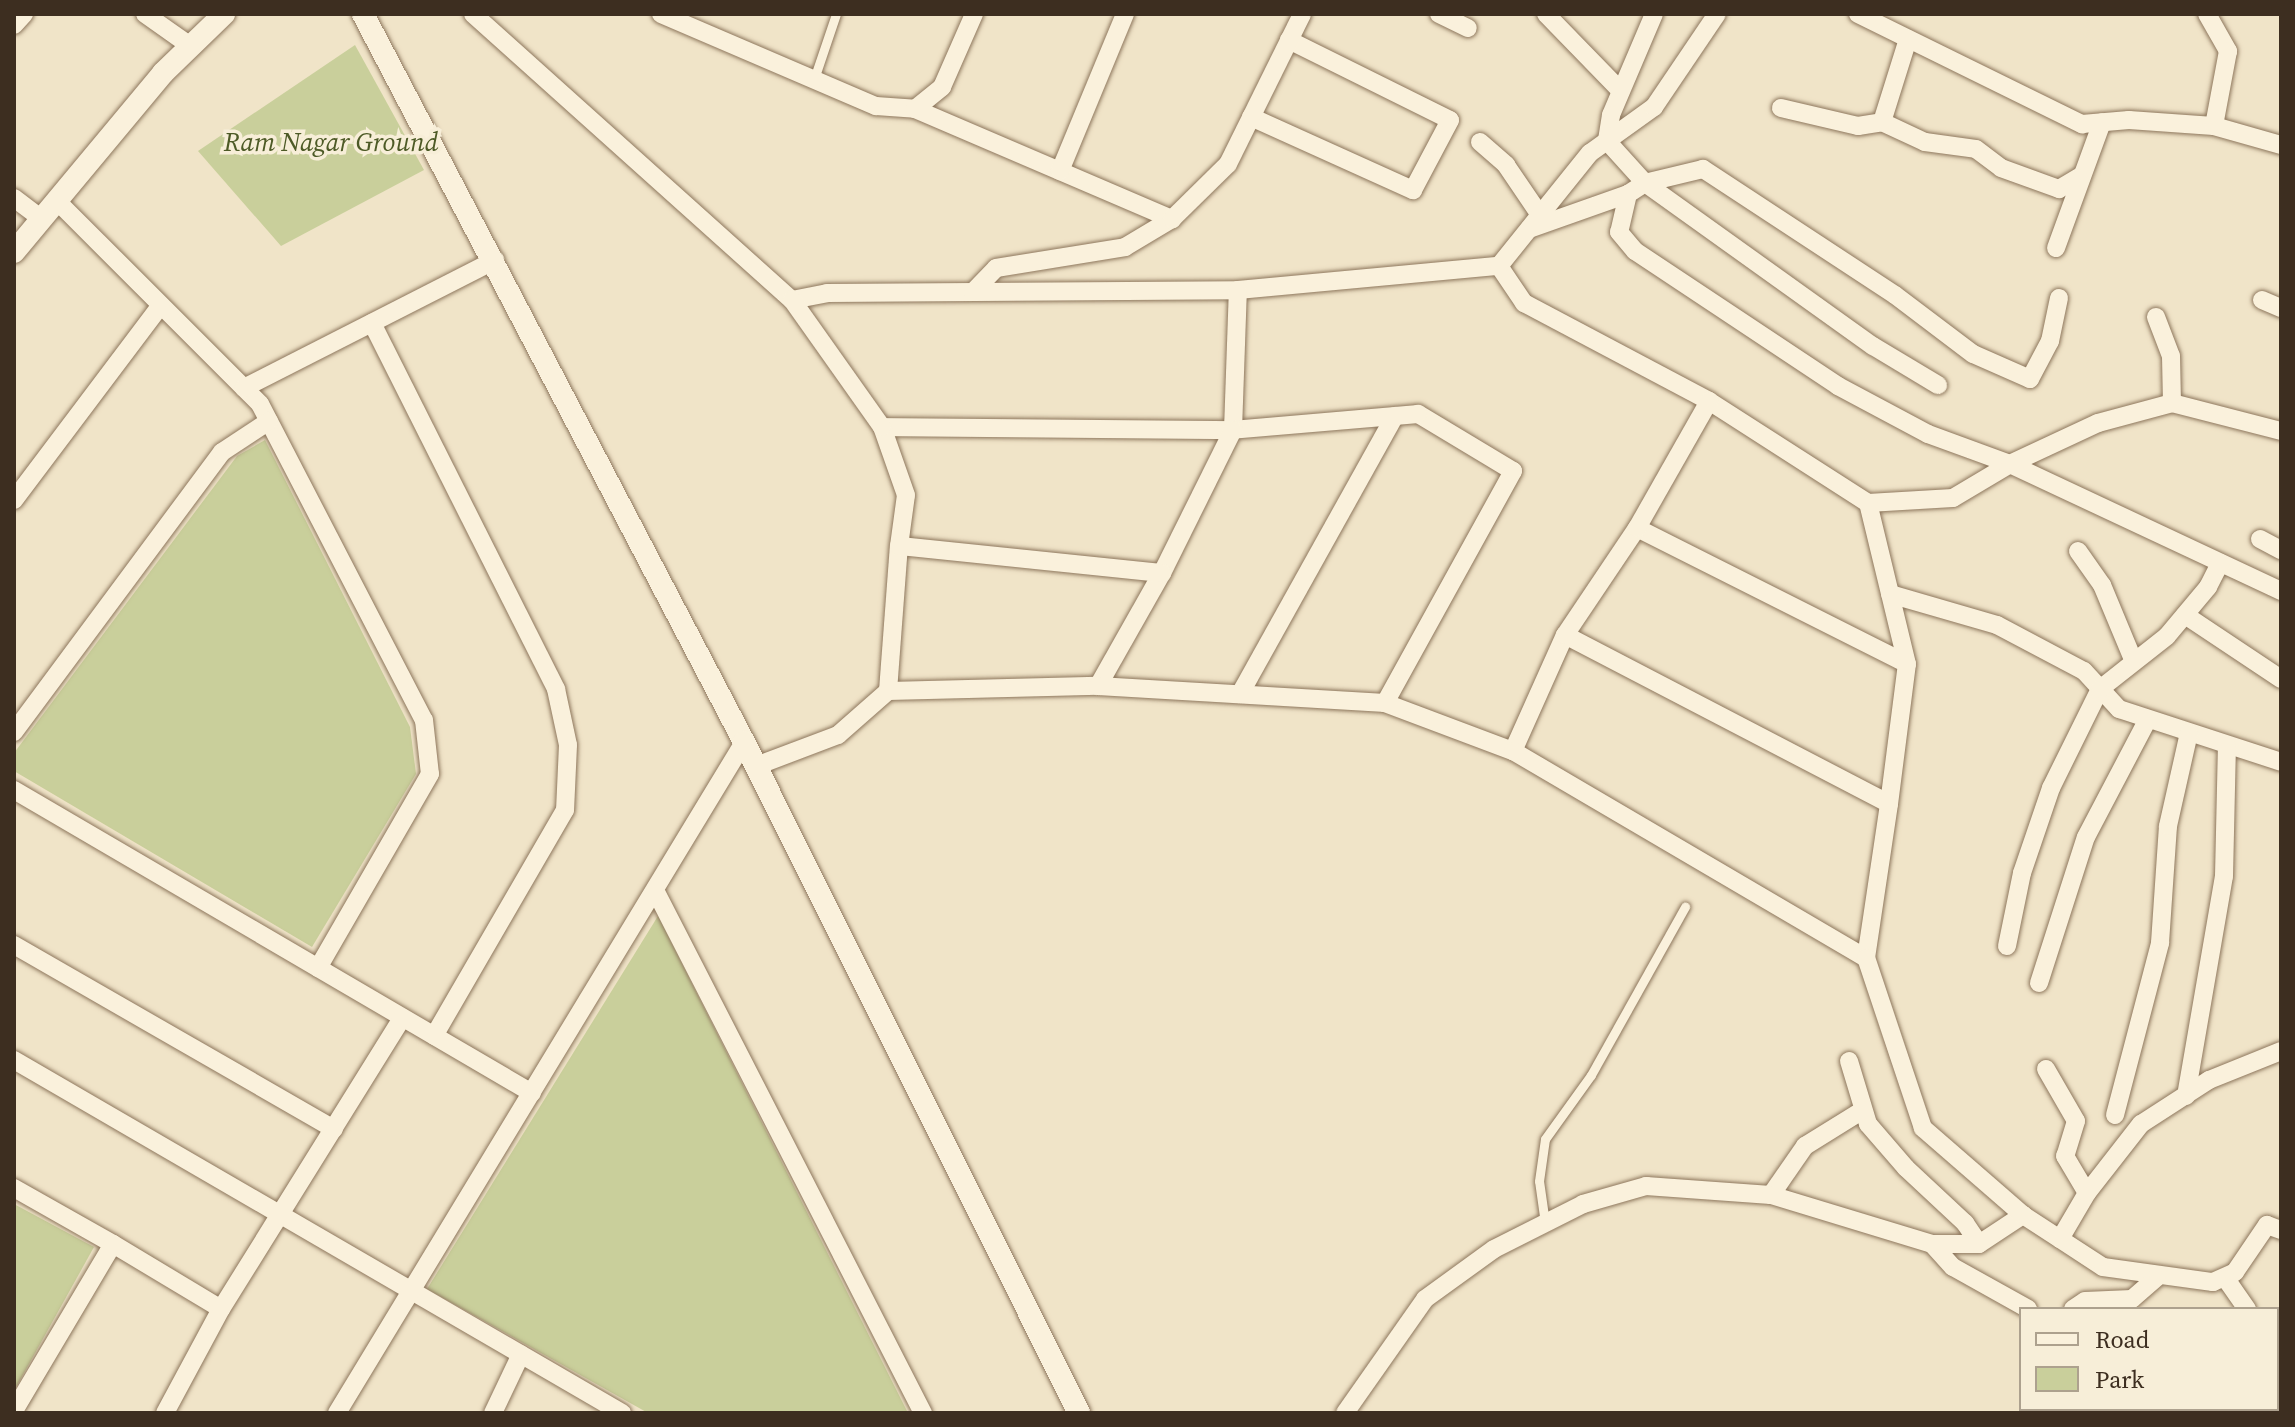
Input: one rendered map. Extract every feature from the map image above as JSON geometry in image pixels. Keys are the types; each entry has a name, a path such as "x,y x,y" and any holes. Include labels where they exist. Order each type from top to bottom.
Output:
{"street":[{"path":"14,25 24,14"},
{"path":"145,14 192,47"},
{"path":"14,252 163,73 224,14"},
{"path":"363,14 495,260 744,742 1079,1413"},
{"path":"473,14 792,300 882,427 906,495 888,691"},
{"path":"661,14 876,106 915,109 1172,219"},
{"path":"915,109 942,87 974,14"},
{"path":"1060,171 1125,14"},
{"path":"973,292 996,268 1125,247 1172,219 1228,164 1302,14"},
{"path":"1439,14 1468,28"},
{"path":"1546,14 1621,91"},
{"path":"1607,141 1621,91 1654,14"},
{"path":"792,300 827,293 1238,290 1499,266 1590,153 1654,107 1717,14"},
{"path":"1858,14 2082,124 2214,126 2281,145"},
{"path":"2214,126 2228,51 2218,19"},
{"path":"1882,122 1908,39"},
{"path":"1251,117 1413,190 1450,120 1289,40"},
{"path":"1781,108 1858,126 1882,122 1925,142 1976,149 2001,168 2059,189 2082,175"},
{"path":"2056,248 2102,122"},
{"path":"1607,141 1645,183 1873,346 1938,385"},
{"path":"1480,142 1506,165 1534,222"},
{"path":"1534,222 1628,194 1645,183 1687,169 1717,175 1895,295 1973,354 2030,379 2039,369 2059,298"},
{"path":"1628,194 1619,232 1635,251 1838,386 1928,434 2010,464 2281,591"},
{"path":"14,198 42,219"},
{"path":"57,201 244,388 269,421 424,720 430,774 318,968"},
{"path":"244,388 495,260"},
{"path":"1499,266 1524,303 1709,401 1868,503 1953,498 2010,464 2098,423 2172,403 2281,431"},
{"path":"1098,686 1162,573 1233,430 1238,290"},
{"path":"2262,300 2281,308"},
{"path":"14,500 161,305"},
{"path":"2156,317 2171,356 2172,403"},
{"path":"372,323 556,689 568,745 565,810 434,1036"},
{"path":"1513,751 1565,635 1637,528 1709,401"},
{"path":"882,427 1233,430 1418,414 1513,471 1385,703"},
{"path":"1240,694 1395,416"},
{"path":"14,732 222,452 269,421"},
{"path":"1868,503 1907,664 1866,958 1923,1128 2023,1215 2103,1267 2156,1278 2226,1279"},
{"path":"1637,528 1907,664"},
{"path":"2260,539 2281,550"},
{"path":"899,546 1162,573"},
{"path":"2078,551 2102,585 2134,662"},
{"path":"2007,946 2022,873 2051,788 2100,689 2185,615 2208,587 2220,563"},
{"path":"1890,594 1997,625 2084,671 2119,709 2281,762"},
{"path":"2185,615 2281,679"},
{"path":"1565,635 1889,804"},
{"path":"756,766 838,735 888,691 1098,686 1385,703 1513,751 1866,958"},
{"path":"2039,983 2086,837 2148,719"},
{"path":"2115,1115 2160,943 2168,826 2189,733"},
{"path":"337,1413 744,742"},
{"path":"2186,1096 2224,876 2227,746"},
{"path":"14,790 532,1093"},
{"path":"655,890 923,1413"},
{"path":"14,945 334,1129"},
{"path":"165,1413 221,1309 402,1018"},
{"path":"2060,1239 2087,1193 2141,1124 2209,1080 2281,1051"},
{"path":"14,1060 622,1413"},
{"path":"1849,1061 1863,1110 1886,1148 1965,1223 1979,1244"},
{"path":"2046,1069 2076,1121 2065,1156 2087,1193"},
{"path":"1771,1195 1805,1146 1863,1110"},
{"path":"1345,1413 1425,1299 1494,1249 1583,1204 1646,1186 1771,1195 1932,1244 1979,1244 2023,1215"},
{"path":"14,1188 221,1309"},
{"path":"2226,1279 2267,1225 2281,1230"},
{"path":"14,1411 113,1244"},
{"path":"1932,1244 1953,1267 2024,1307"},
{"path":"2076,1307 2085,1301 2132,1299 2156,1278"},
{"path":"2226,1279 2246,1307"},
{"path":"493,1413 521,1354"}],"lane":[{"path":"814,79 836,14"},
{"path":"1545,1223 1539,1181 1545,1139 1591,1075 1685,907"}],"green space":[{"name":"Ram Nagar Ground","path":"355,45 424,170 281,246 198,151"},
{"path":"265,440 410,727 416,774 312,947 14,771 14,753 237,456"},
{"path":"658,916 908,1413 648,1413 427,1289"},
{"path":"14,1204 94,1247 14,1391"}]}
